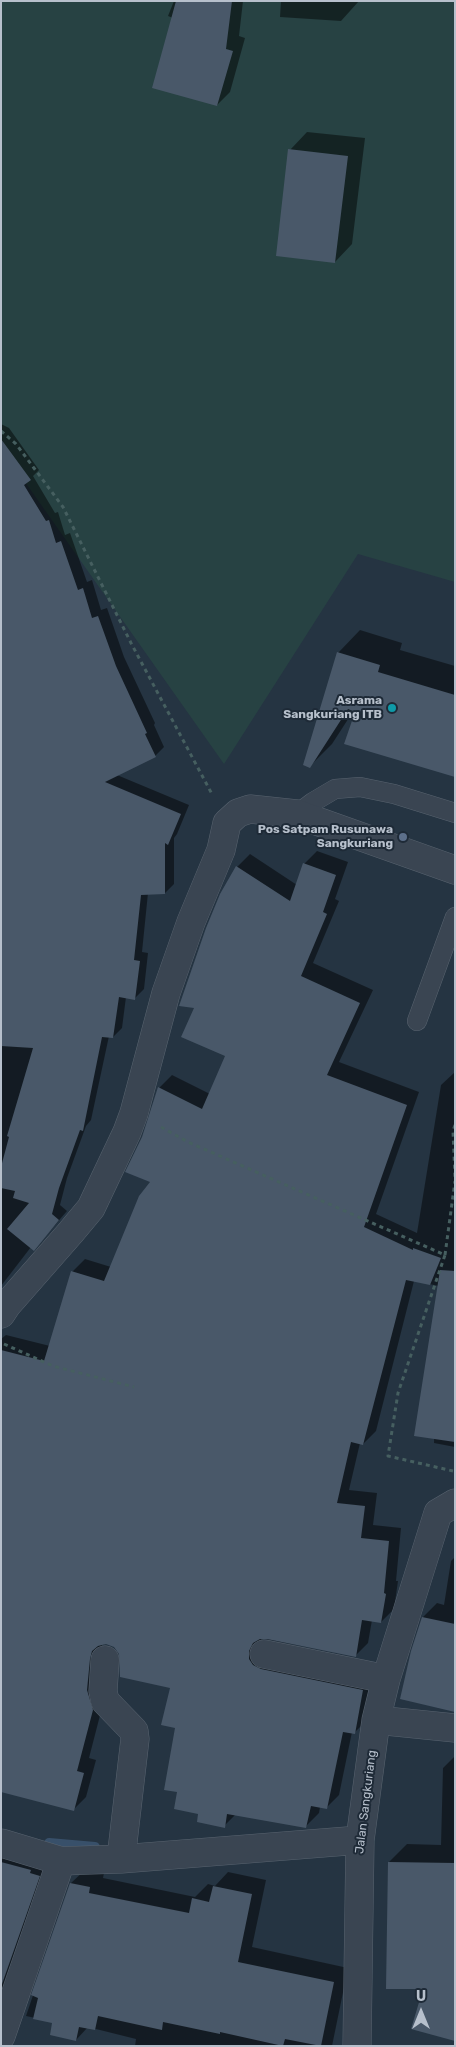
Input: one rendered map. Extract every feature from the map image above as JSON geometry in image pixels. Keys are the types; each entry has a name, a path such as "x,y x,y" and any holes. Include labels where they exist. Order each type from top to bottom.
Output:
{"street":[{"path":"1,1314 72,1232 90,1208 127,1132 166,993 191,922 221,850 227,823 238,813 250,809 297,814 455,870"},
{"name":"Jalan Sangkuriang","path":"357,2046 360,1840 376,1720 403,1622 438,1513 455,1503"},
{"path":"264,1654 386,1679"},
{"path":"105,1660 103,1691 105,1701 134,1731 135,1739 121,1859"},
{"path":"376,1720 455,1728"},
{"path":"1,1843 61,1861 121,1859 360,1840"},
{"path":"1,2036 61,1861"}],"lane":[{"path":"297,814 335,789 360,787 394,794 455,813"},
{"path":"417,1021 455,916"}],"path":[{"path":"1,431 16,444 63,507 131,643 202,777"},
{"path":"134,1112 188,1142 445,1255"},
{"path":"455,1125 453,1131 455,1180 445,1255 398,1393 388,1456 455,1472"},
{"path":"1,1343 54,1366 134,1387"}],"green space":[{"path":"3,1 455,1 455,582 358,554 224,764 1,448 1,3"}],"building":[{"path":"176,1 232,1 226,49 233,51 217,106 152,88"},
{"path":"288,149 348,156 335,263 276,256"},
{"path":"1,439 31,480 24,485 46,521 49,520 56,543 61,541 78,590 83,588 92,618 98,616 116,666 156,757 105,782 181,814 168,845 165,843 165,894 141,895 134,960 140,961 135,1000 119,997 113,1038 102,1037 83,1131 80,1130 59,1188 52,1214 59,1220 34,1251 7,1229 29,1203 13,1198 15,1191 1,1188 1,1167 9,1137 7,1136 33,1048 1,1046"},
{"name":"Asrama Sangkuriang ITB","path":"337,652 380,665 378,672 455,695 455,777 344,744 355,712 348,709 310,768 303,765"},
{"path":"303,863 336,875 323,912 327,914 301,976 360,1003 327,1075 407,1105 364,1227 413,1250 413,1248 441,1258 430,1285 406,1280 363,1445 351,1442 337,1503 365,1506 361,1538 389,1541 384,1593 386,1594 381,1623 362,1620 356,1657 267,1639 260,1639 253,1643 249,1651 249,1659 253,1665 261,1669 363,1690 355,1734 343,1732 327,1809 311,1806 306,1828 227,1814 225,1828 197,1822 198,1814 174,1809 177,1792 164,1790 175,1728 161,1725 170,1688 120,1677 119,1654 114,1647 106,1644 98,1646 92,1651 90,1659 87,1690 93,1710 77,1771 84,1773 74,1811 1,1792 1,1350 44,1361 71,1271 104,1281 139,1196 150,1182 125,1172 142,1137 158,1087 202,1109 225,1056 181,1037 194,1008 179,1006 206,928 220,894 236,866 290,901"},
{"path":"440,1270 455,1271 455,1442 414,1436"},
{"path":"422,1617 455,1624 455,1712 400,1699 411,1651"},
{"path":"1,1862 31,1870 30,1873 40,1876 2,1984"},
{"path":"388,1862 455,1863 455,2041 411,2029 423,1989 386,1989"},
{"path":"70,1883 90,1887 89,1893 189,1913 192,1898 209,1902 213,1886 252,1894 238,1962 334,1982 321,2046 285,2039 283,2046 163,2022 162,2030 98,2016 95,2030 79,2027 76,2041 50,2035 52,2023 33,2019 38,1998 31,1995"}],"waterway":[{"path":"49,1843 95,1847"}],"place":[{"name":"Asrama Sangkuriang ITB","path":"392,708"},
{"name":"Pos Satpam Rusunawa Sangkuriang","path":"403,837"}]}
